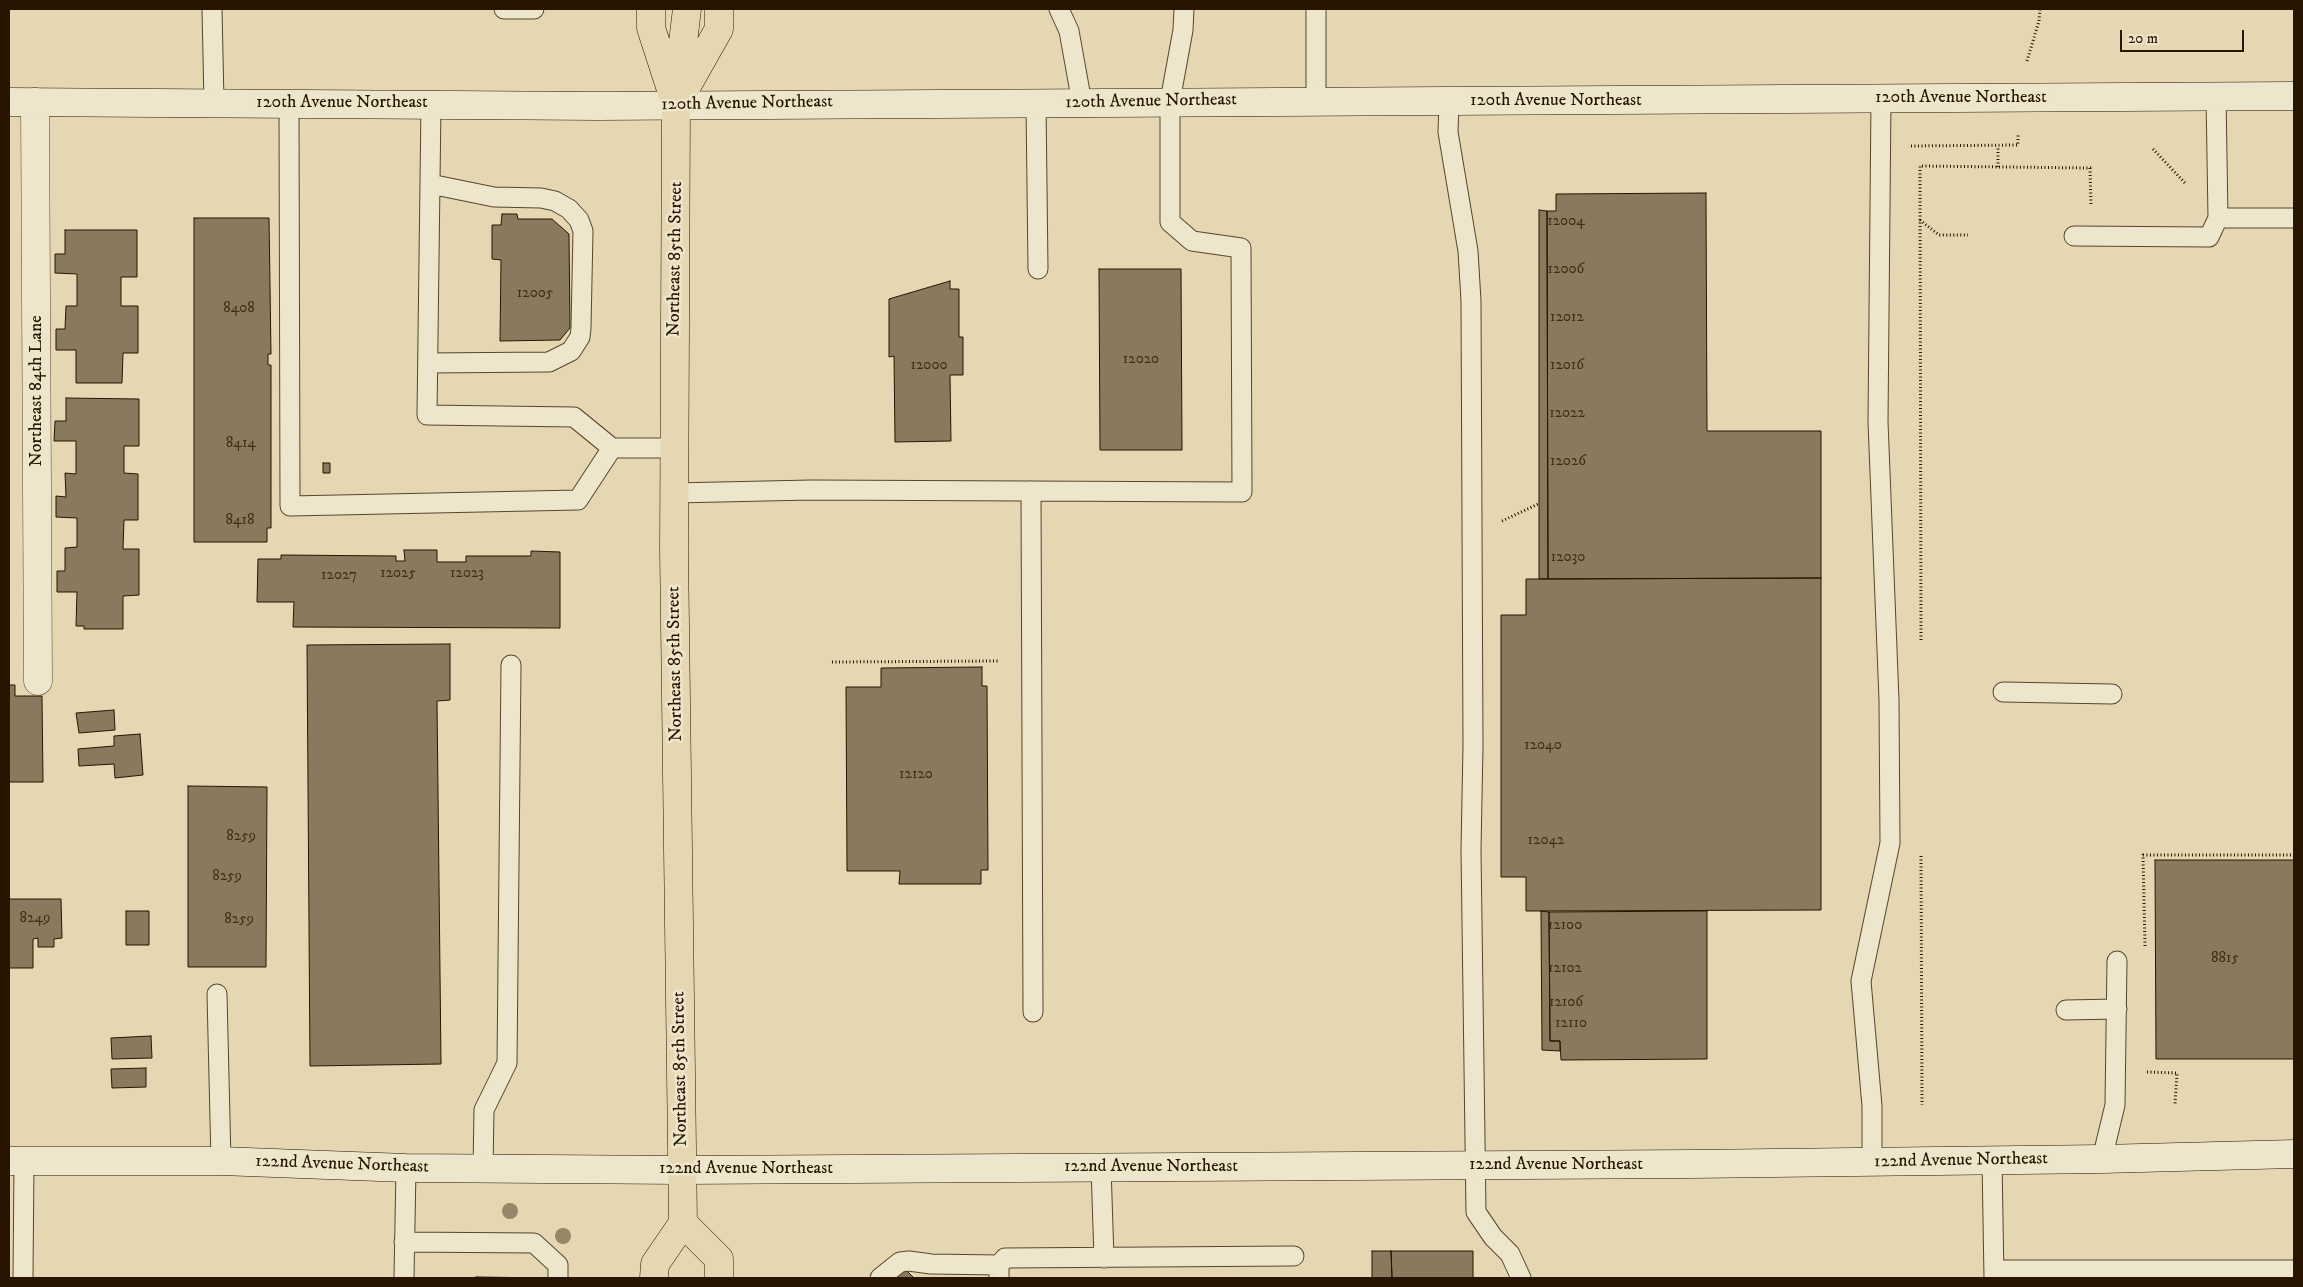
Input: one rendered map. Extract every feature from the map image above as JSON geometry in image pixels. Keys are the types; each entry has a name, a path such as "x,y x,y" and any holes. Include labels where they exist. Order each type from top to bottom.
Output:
{"main road":[{"name":"Northeast 85th Street","path":"651,9 651,28 676,105 674,493 683,1223"},
{"path":"676,105 687,9"},
{"name":"Northeast 85th Street","path":"676,105 719,29 719,9"},
{"path":"654,1278 655,1264 683,1223 719,1259 719,1278"}],"street":[{"name":"120th Avenue Northeast","path":"22,102 676,105 2294,96"},
{"name":"Northeast 84th Lane","path":"22,102 38,681"},
{"name":"122nd Avenue Northeast","path":"16,1161 221,1161 406,1168 682,1170 1872,1162 2294,1154"}],"lane":[{"path":"212,9 214,102"},
{"path":"504,9 534,9"},
{"path":"1060,9 1068,31 1082,103"},
{"path":"674,493 811,490 1242,492 1241,248 1192,240 1170,222 1170,101 1183,30 1184,9"},
{"path":"1316,9 1316,101"},
{"path":"2082,236 2209,237 2218,218 2216,96"},
{"path":"1872,1162 1872,1106 1861,981 1890,843 1889,700 1878,422 1881,99"},
{"path":"1449,102 1448,132 1468,251 1471,301 1473,746 1471,859 1476,1212 1493,1237 1510,1254 1521,1278"},
{"path":"289,103 290,506 578,500 612,448"},
{"path":"431,104 427,415 574,417 612,448 674,448"},
{"path":"1036,104 1038,270"},
{"path":"428,363 549,362 571,351 580,337 582,328 583,231 578,220 569,209 555,201 541,198 494,197 430,184"},
{"path":"2218,218 2294,218"},
{"path":"1031,491 1034,1012"},
{"path":"484,1168 484,1110 507,1063 511,665"},
{"path":"2003,692 2112,694"},
{"path":"2102,1159 2115,1105 2117,961"},
{"path":"217,994 221,1161"},
{"path":"2066,1010 2117,1009"},
{"path":"1992,1160 1994,1274 2294,1270"},
{"path":"16,1161 23,1278"},
{"path":"1101,1167 1104,1258"},
{"path":"404,1278 406,1168"},
{"path":"404,1242 534,1244 558,1265 558,1278"},
{"path":"880,1278 900,1262 909,1261 999,1271 1005,1258 1294,1256"}],"path":[{"path":"2026,64 2039,21 2040,9"},
{"path":"1880,145 2018,145 2018,131"},
{"path":"1998,146 1998,167"},
{"path":"1921,649 1920,166 2090,168 2082,236"},
{"path":"1920,220 1939,234 1968,235"},
{"path":"1502,521 1538,504"},
{"path":"832,662 1031,661"},
{"path":"1921,847 1922,1105"},
{"path":"2145,954 2143,855 2294,855"},
{"path":"2147,1062 2147,1072 2177,1073 2175,1104"}],"building":[{"path":"1706,193 1707,431 1821,431 1821,578 1548,579 1547,211 1556,211 1556,194"},
{"path":"1539,210 1547,211 1548,579 1539,579"},
{"path":"502,214 517,214 518,219 552,219 569,234 570,328 560,340 500,341 501,260 492,259 492,225 501,225"},
{"path":"194,218 269,218 271,354 268,354 268,365 271,365 271,528 267,528 267,542 194,542"},
{"path":"65,230 137,230 137,277 121,277 121,306 138,306 138,353 123,353 122,383 76,383 76,350 56,350 56,329 65,329 66,306 77,306 77,274 55,273 55,254 65,254"},
{"path":"1099,269 1181,269 1182,450 1100,450"},
{"path":"950,281 950,289 959,289 959,337 963,337 963,375 950,375 951,441 895,442 894,356 889,357 889,299"},
{"path":"66,398 139,399 139,446 124,446 124,473 138,474 138,520 124,520 123,549 139,549 139,595 123,596 123,629 84,629 84,626 76,626 77,592 57,592 57,571 65,571 65,548 77,547 77,518 56,517 56,496 66,497 65,473 76,474 76,441 54,441 55,421 66,421"},
{"path":"323,463 330,463 330,473 323,473"},
{"path":"404,550 437,550 437,562 466,562 466,556 531,556 531,551 560,552 560,628 293,627 294,602 257,602 258,559 281,559 281,555 396,556 396,561 405,561"},
{"path":"1821,578 1821,910 1526,911 1526,877 1501,877 1501,615 1526,615 1526,579"},
{"path":"450,644 450,700 437,701 441,1064 310,1066 307,645"},
{"path":"982,667 982,686 987,686 988,870 981,870 981,884 899,884 900,871 847,871 846,687 881,687 881,668"},
{"path":"9,685 15,685 15,696 42,696 43,782 9,782"},
{"path":"114,710 115,730 79,733 76,713"},
{"path":"140,734 143,775 115,778 114,764 79,766 78,749 114,746 114,736"},
{"path":"188,786 267,787 266,967 188,967"},
{"path":"2155,860 2294,860 2294,1059 2156,1059"},
{"path":"9,899 61,899 62,938 54,939 54,947 38,947 38,938 33,939 33,968 9,968"},
{"path":"126,911 149,911 149,945 126,945"},
{"path":"1541,911 1549,912 1550,1041 1560,1041 1560,1051 1542,1050"},
{"path":"1707,911 1707,1059 1561,1060 1560,1041 1550,1041 1549,912"},
{"path":"151,1036 152,1058 112,1059 111,1038"},
{"path":"146,1068 146,1087 112,1088 111,1069"},
{"path":"1372,1251 1391,1251 1392,1278 1372,1278"},
{"path":"1391,1251 1473,1251 1473,1278 1392,1278"},
{"path":"904,1268 914,1278 893,1278"},
{"path":"476,1277 549,1278 476,1278"}]}
